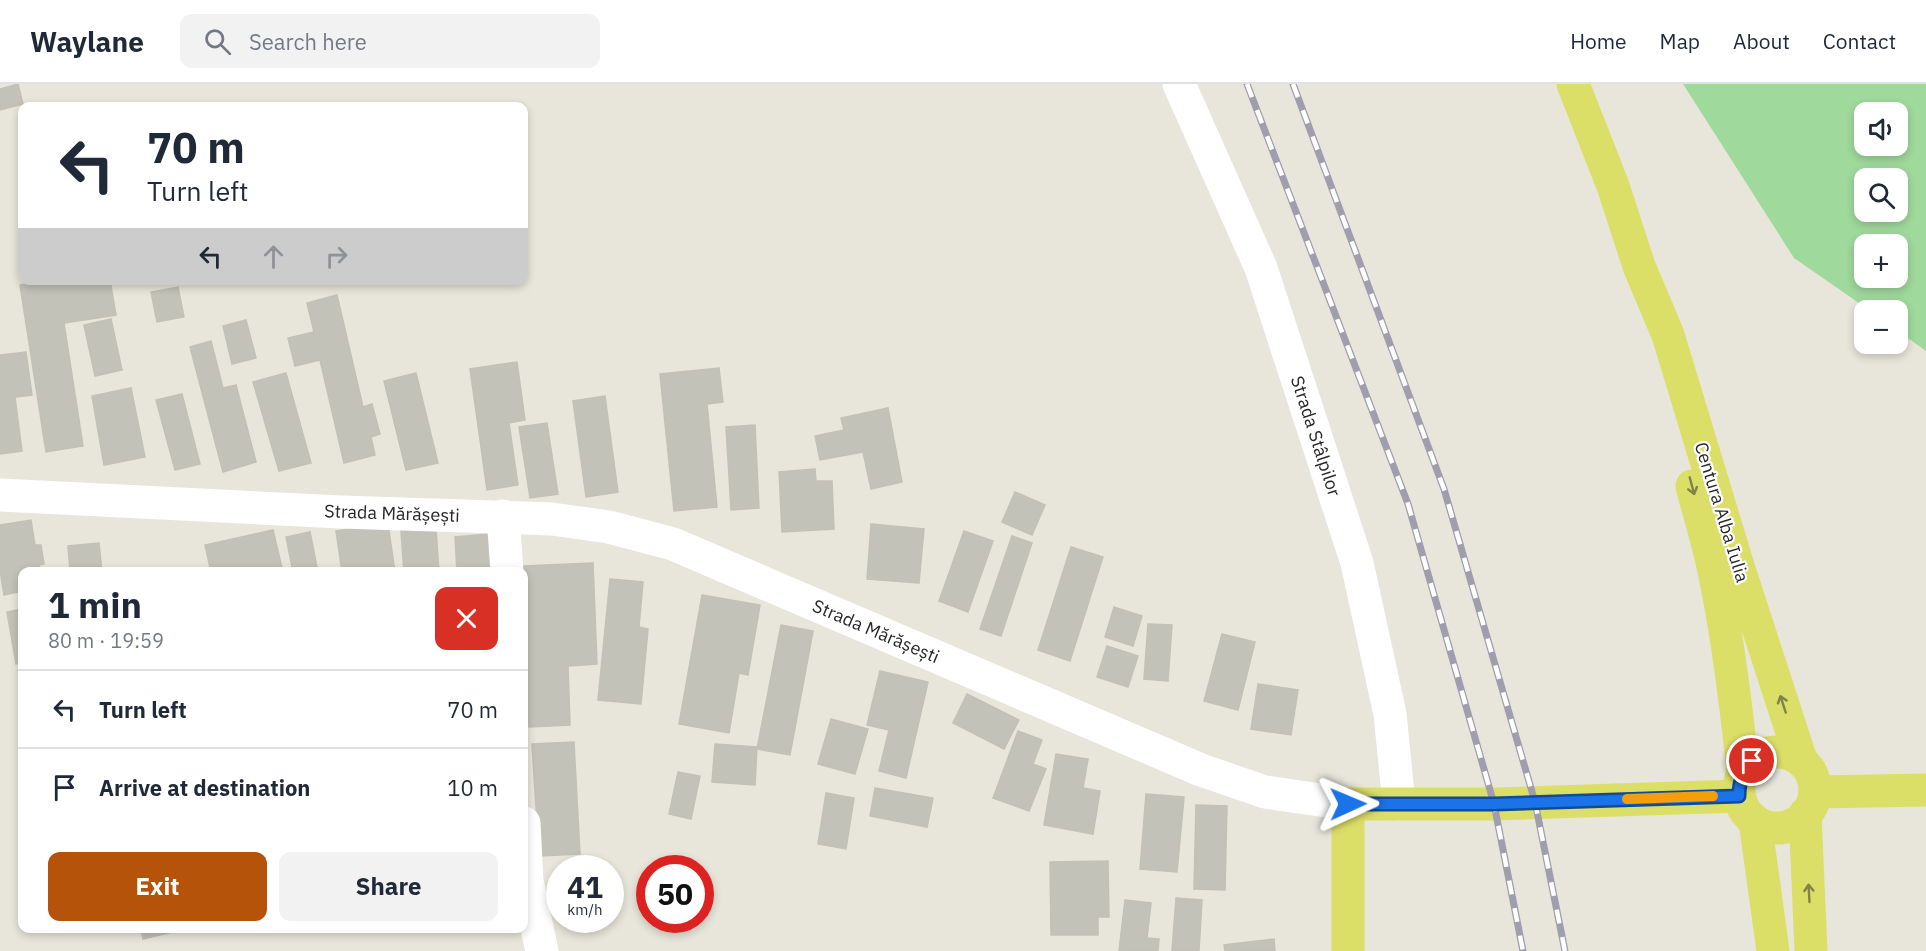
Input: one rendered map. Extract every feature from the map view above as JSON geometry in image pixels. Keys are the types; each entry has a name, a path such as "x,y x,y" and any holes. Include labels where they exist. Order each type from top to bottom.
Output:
{"main road":[{"name":"Centura Alba Iulia","path":"1573,84 1613,186 1639,266 1668,335 1738,566 1801,760"},
{"name":"Centura Alba Iulia","path":"1639,266 1651,340 1714,570 1733,683 1746,796 1773,951"},
{"path":"1811,951 1810,803 1814,782 1809,770 1801,760 1789,753 1770,753 1752,761 1746,796 1767,826 1786,826 1797,822 1810,803 1926,790"},
{"name":"Strada Mărășești","path":"1348,804 1494,804 1746,796"},
{"path":"1348,804 1348,951"}],"street":[{"name":"Strada Stâlpilor","path":"1179,84 1261,268 1357,563 1390,714 1399,804"},
{"name":"Strada Mărășești","path":"0,495 342,512 503,516 552,519 609,527 674,544 1201,770 1265,792 1348,804"},
{"path":"503,516 507,567"},
{"path":"528,886 542,951"}],"green space":[{"path":"1683,84 1926,84 1926,351 1908,338 1908,300 1855,300 1794,258"}],"building":[{"path":"18,84 22,102 0,110 0,89"},
{"path":"20,285 111,285 116,315 64,323 83,446 46,452"},
{"path":"178,287 184,317 157,322 151,292"},
{"path":"337,295 363,407 372,404 380,434 371,437 375,455 344,463 320,360 295,366 288,338 314,332 307,303"},
{"path":"111,319 122,370 95,376 84,325"},
{"path":"246,320 256,358 232,364 223,326"},
{"path":"211,341 223,388 236,385 256,462 223,472 190,347"},
{"path":"26,352 32,395 15,397 22,451 0,454 0,355"},
{"path":"517,362 525,420 509,423 518,485 487,490 470,369"},
{"path":"719,368 723,402 707,404 717,507 674,511 660,374"},
{"path":"286,373 311,463 279,471 253,382"},
{"path":"416,373 438,463 406,470 384,381"},
{"path":"131,388 145,457 104,465 92,396"},
{"path":"182,394 200,464 175,470 156,400"},
{"path":"605,396 618,492 586,497 573,401"},
{"path":"888,408 902,482 871,489 863,452 820,460 815,436 844,430 841,418"},
{"path":"547,423 558,494 530,498 519,427"},
{"path":"755,425 759,508 731,510 726,427"},
{"path":"815,469 816,481 832,481 834,529 782,532 779,472"},
{"path":"1015,492 1045,505 1032,535 1002,522"},
{"path":"31,520 35,545 41,545 44,564 39,565 39,567 18,567 18,592 4,595 0,570 0,525"},
{"path":"388,524 394,567 341,567 336,531"},
{"path":"871,524 924,529 919,583 867,579"},
{"path":"436,529 439,567 404,567 401,531"},
{"path":"273,530 282,567 210,567 205,545"},
{"path":"964,531 993,541 968,612 939,601"},
{"path":"310,532 317,567 292,567 286,537"},
{"path":"489,534 491,567 457,567 455,537"},
{"path":"1012,536 1032,543 1001,636 980,629"},
{"path":"99,543 101,567 70,567 68,546"},
{"path":"1071,547 1103,557 1070,661 1038,650"},
{"path":"593,563 597,664 568,666 570,725 529,727 528,567 523,566"},
{"path":"610,579 643,582 639,627 648,629 641,704 598,700"},
{"path":"702,595 760,605 748,675 739,673 729,733 679,724"},
{"path":"1114,607 1142,616 1133,646 1105,637"},
{"path":"18,610 18,664 16,664 7,612"},
{"path":"1148,624 1172,625 1168,681 1144,679"},
{"path":"781,625 813,631 790,755 757,749"},
{"path":"1222,634 1255,642 1238,710 1204,701"},
{"path":"1107,646 1138,656 1128,687 1097,677"},
{"path":"880,671 928,682 906,778 879,771 889,730 867,725"},
{"path":"1258,684 1298,690 1291,735 1251,729"},
{"path":"967,694 1019,720 1004,749 953,723"},
{"path":"831,719 868,729 855,774 818,764"},
{"path":"1018,731 1042,740 1033,764 1046,769 1029,811 993,798"},
{"path":"574,742 580,854 539,856 532,744"},
{"path":"715,744 757,747 755,785 712,782"},
{"path":"1056,754 1088,759 1083,788 1100,791 1093,834 1044,825"},
{"path":"678,772 700,776 691,819 669,814"},
{"path":"875,788 933,798 927,827 870,816"},
{"path":"826,793 854,798 846,849 818,844"},
{"path":"1146,794 1184,797 1177,872 1140,869"},
{"path":"1196,805 1227,806 1225,890 1194,889"},
{"path":"1108,861 1109,917 1098,917 1098,935 1051,935 1050,862"},
{"path":"1176,898 1202,900 1199,951 1172,951"},
{"path":"1125,900 1151,903 1147,938 1159,939 1158,951 1119,951"},
{"path":"142,933 168,933 143,939"},
{"path":"1274,939 1275,951 1225,951 1224,945"}],"railway":[{"path":"1247,84 1408,504 1494,804 1523,951"},
{"path":"1293,84 1444,489 1535,802 1565,951"}],"slow traffic":[{"path":"1627,799 1713,796"}],"route":[{"path":"1348,804 1494,804 1739,796 1739,783 1743,771 1752,761"}]}
